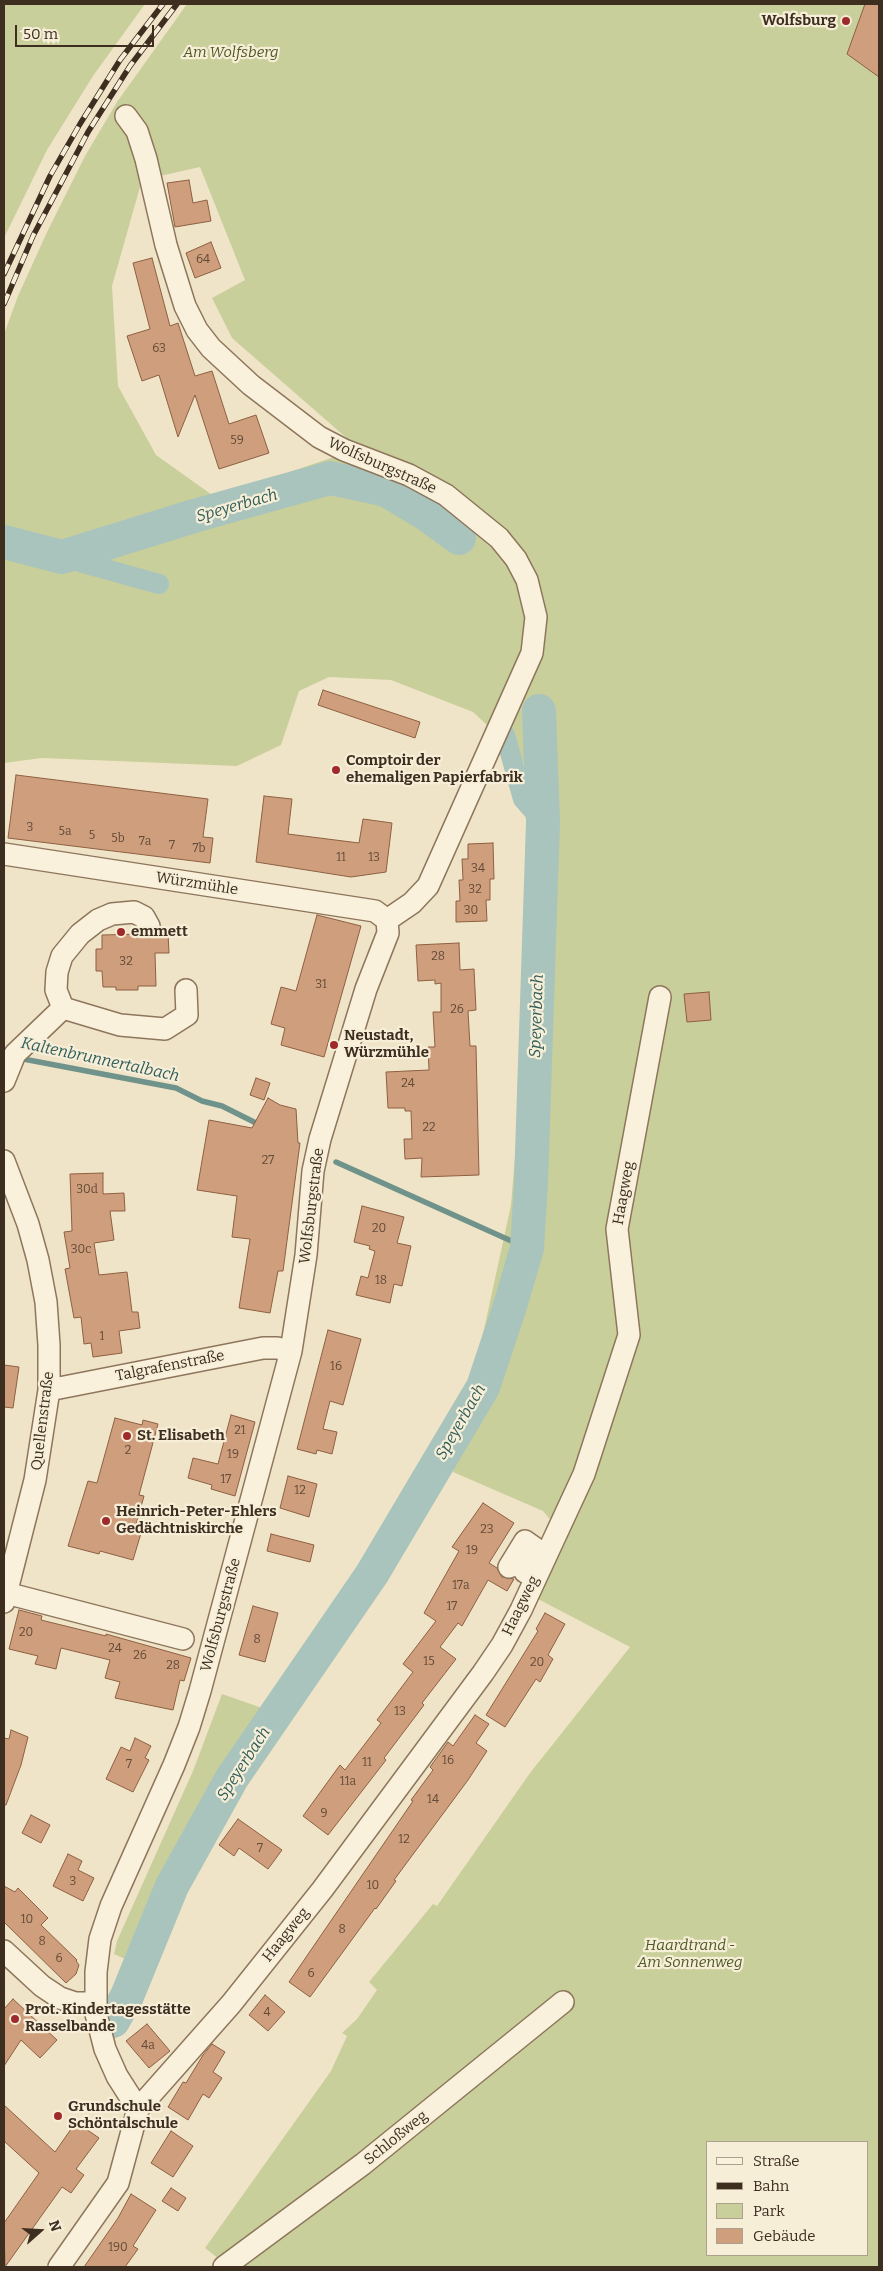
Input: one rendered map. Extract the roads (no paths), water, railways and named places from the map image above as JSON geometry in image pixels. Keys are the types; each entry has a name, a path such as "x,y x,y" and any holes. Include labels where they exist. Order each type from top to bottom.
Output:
{"street":[{"name":"Wolfsburgstraße","path":"95,2003 100,1939 114,1898 155,1811 189,1727 291,1351 306,1255 316,1155 324,1122 366,989 388,933 387,920 407,907 428,886 454,833 500,723 532,654 536,617 527,580 516,559 499,538 446,495 409,475 344,450 319,437 251,385 217,354 197,330 185,306 176,281 146,159 132,124"},
{"name":"Würzmühle","path":"4,854 374,911 387,920"},
{"path":"63,1008 56,990 57,972 62,956 80,934 98,920 112,914 134,912 144,917 149,926"},
{"path":"63,1008 120,1025 165,1029 187,1015 186,990"},
{"name":"Haagweg","path":"138,2109 231,2004 322,1890 483,1673 506,1638 521,1610 584,1474 629,1335 617,1229 660,997"},
{"path":"9,1068 63,1008"},
{"name":"Quellenstraße","path":"4,1162 28,1224 38,1260 46,1302 50,1390 35,1480 5,1598 183,1639"},
{"name":"Talgrafenstraße","path":"50,1390 263,1348 291,1351"},
{"path":"509,1567 525,1541 535,1548 517,1591 521,1610"},
{"path":"4,1951 42,1986 60,1998 75,2003 95,2003 105,2049 117,2076 138,2109 118,2183 59,2267"},
{"name":"Schloßweg","path":"224,2267 363,2164 563,2002"}],"waterway":[{"name":"Speyerbach","path":"4,542 62,557 194,516 330,478 386,490 426,514 459,538"},
{"path":"62,557 159,584"},
{"name":"Speyerbach","path":"113,2021 127,1996 172,1886 232,1778 372,1574 483,1387 510,1306 527,1248 531,1183 543,822 539,711"},
{"path":"505,735 523,799 543,822"},
{"name":"Kaltenbrunnertalbach","path":"18,1058 176,1088 202,1101 222,1106 260,1125"},
{"name":"Kaltenbrunnertalbach","path":"336,1162 527,1248"}],"railway":[{"path":"4,274 50,176 80,124 120,60 163,4"},
{"path":"4,304 33,236 88,132 130,66 177,4"}],"place":[{"name":"Wolfsburg","path":"846,21"},
{"name":"Comptoir der ehemaligen Papierfabrik","path":"336,770"},
{"name":"emmett","path":"121,932"},
{"name":"Neustadt, Würzmühle","path":"334,1045"},
{"name":"St. Elisabeth","path":"127,1436"},
{"name":"Heinrich-Peter-Ehlers Gedächtniskirche","path":"106,1521"},
{"name":"Prot. Kindertagesstätte Rasselbande","path":"15,2019"},
{"name":"Grundschule Schöntalschule","path":"58,2116"}],"park label":[{"name":"Am Wolfsberg","path":"231,53"},
{"name":"Haardtrand - Am Sonnenweg","path":"690,1954"}]}
